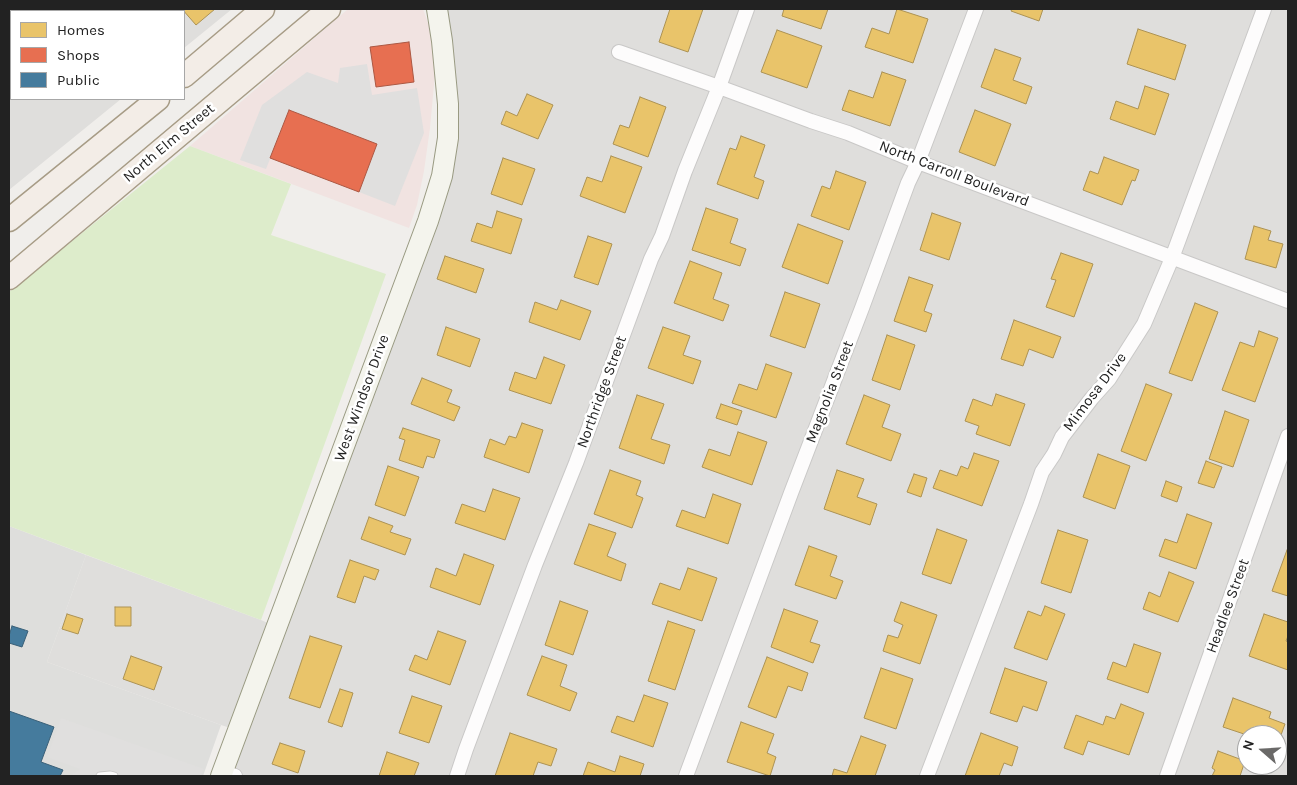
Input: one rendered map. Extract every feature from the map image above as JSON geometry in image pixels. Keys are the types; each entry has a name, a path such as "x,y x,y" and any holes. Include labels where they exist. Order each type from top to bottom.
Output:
{"main road":[{"path":"185,75 263,9"},
{"name":"North Elm Street","path":"9,278 329,9"},
{"path":"9,220 157,100"}],"street":[{"name":"West Windsor Drive","path":"226,775 428,221 442,176 448,138 448,104 437,9"},
{"name":"Northridge Street","path":"457,776 535,565 576,463 651,259 662,236 747,9"},
{"name":"Magnolia Street","path":"686,776 908,183 918,162 976,9"},
{"name":"Mimosa Drive","path":"927,776 1042,472 1062,437 1109,379 1144,324 1172,258 1264,9"},
{"name":"North Carroll Boulevard","path":"619,52 848,133 918,162 1288,302"},
{"name":"Headlee Street","path":"1166,776 1288,436"}],"lane":[{"path":"100,776 114,776"}],"shaded area":[{"path":"9,9 232,9 185,47 185,10 10,10 10,100 120,100 9,190"},
{"path":"348,9 423,9 434,40 435,74 430,128 417,205 409,228 190,146"},
{"path":"433,9 1288,9 1288,776 228,776 243,732 47,662 86,555 281,629 442,176 442,41"},
{"path":"367,64 372,95 417,88 424,133 395,206 359,192 377,144 289,110 266,169 240,160 262,105 307,72 338,83 340,68"},
{"path":"9,526 86,555 47,662 221,725 203,776 9,776"},
{"path":"61,718 204,769 201,776 70,776 80,769 47,757"}],"green space":[{"path":"190,146 291,184 271,235 386,274 261,620 9,526 9,292"}],"building: Homes":[{"path":"170,9 171,10 150,10"},
{"path":"215,9 196,25 185,10 183,10"},
{"path":"670,9 703,9 688,52 659,42"},
{"path":"784,9 828,9 821,29 782,16"},
{"path":"897,9 928,19 913,63 865,47 872,28 889,34"},
{"path":"1012,9 1043,9 1039,21 1011,11"},
{"path":"1138,29 1186,45 1175,80 1127,64"},
{"path":"777,30 822,46 807,88 761,72"},
{"path":"995,49 1021,58 1013,80 1032,87 1026,104 981,87"},
{"path":"882,72 906,80 890,126 842,110 849,90 873,98"},
{"path":"1145,86 1169,94 1155,135 1110,119 1116,101 1138,109"},
{"path":"527,94 553,105 538,139 501,124 506,111 517,116"},
{"path":"640,97 666,107 648,157 613,144 620,125 629,128"},
{"path":"975,110 1011,124 995,166 959,152"},
{"path":"741,136 765,145 754,177 764,181 758,199 717,184 730,148 736,150"},
{"path":"611,156 642,167 625,213 580,196 587,177 602,182"},
{"path":"1104,157 1139,170 1135,181 1132,180 1122,205 1083,190 1090,171 1098,174"},
{"path":"503,158 535,169 522,205 491,194"},
{"path":"836,171 866,182 849,230 811,216 822,186 830,189"},
{"path":"706,208 738,219 730,243 746,249 740,266 692,250"},
{"path":"497,211 522,219 511,254 471,241 477,223 492,228"},
{"path":"932,213 961,223 949,260 920,250"},
{"path":"798,224 843,241 828,284 782,267"},
{"path":"1254,226 1271,231 1268,240 1283,244 1276,268 1245,259"},
{"path":"588,236 612,244 598,285 574,277"},
{"path":"1061,253 1093,264 1074,317 1046,307 1056,280 1051,279"},
{"path":"445,256 484,269 476,293 437,279"},
{"path":"690,261 722,273 713,299 729,305 723,321 674,303"},
{"path":"909,277 933,285 924,311 932,314 926,332 894,321"},
{"path":"785,292 820,304 805,348 770,336"},
{"path":"561,300 591,311 580,340 529,322 535,302 557,310"},
{"path":"1195,303 1218,312 1192,381 1169,373"},
{"path":"1014,320 1061,337 1053,358 1029,349 1023,366 1001,359"},
{"path":"446,327 480,339 470,367 437,355"},
{"path":"663,327 690,336 683,355 701,361 693,384 648,368"},
{"path":"1259,331 1278,338 1255,402 1222,390 1240,342 1254,347"},
{"path":"887,335 915,345 900,390 872,380"},
{"path":"544,357 565,365 551,404 509,390 515,372 536,379"},
{"path":"766,364 792,373 776,418 732,403 739,384 757,390"},
{"path":"422,378 452,390 447,402 460,407 454,421 411,404"},
{"path":"1146,384 1172,394 1146,461 1121,451"},
{"path":"996,394 1025,404 1010,446 976,434 979,426 965,421 973,399 992,406"},
{"path":"637,395 664,404 651,439 670,445 664,464 619,448"},
{"path":"864,395 890,405 882,427 901,434 891,461 846,444"},
{"path":"721,404 742,411 737,425 716,418"},
{"path":"1225,411 1249,420 1233,467 1209,459"},
{"path":"522,423 543,430 529,473 484,457 490,439 505,445 509,436 516,438"},
{"path":"403,428 440,440 434,458 427,456 423,468 399,460 405,440 399,438"},
{"path":"738,432 767,442 752,485 702,467 709,449 730,456"},
{"path":"974,453 999,461 982,506 933,488 940,470 957,476 961,466 968,469"},
{"path":"1098,454 1130,466 1115,509 1083,497"},
{"path":"1206,461 1222,467 1214,488 1198,483"},
{"path":"388,466 419,477 405,516 375,505"},
{"path":"610,470 641,481 636,495 643,498 632,528 594,514"},
{"path":"837,470 864,479 857,497 877,504 870,525 824,509"},
{"path":"914,474 927,478 921,497 907,492"},
{"path":"1166,481 1182,487 1177,502 1161,496"},
{"path":"493,489 520,498 505,540 455,523 462,504 485,512"},
{"path":"713,494 741,504 728,544 676,526 682,510 705,518"},
{"path":"1187,514 1212,523 1196,569 1159,556 1165,539 1177,543"},
{"path":"369,517 393,526 390,532 411,539 405,555 361,539"},
{"path":"589,524 616,533 607,556 626,564 621,581 574,564"},
{"path":"937,529 967,540 951,584 922,574"},
{"path":"1058,530 1088,540 1071,593 1041,583"},
{"path":"809,546 837,556 830,576 843,581 836,599 795,585"},
{"path":"1288,550 1288,596 1272,591"},
{"path":"464,554 494,565 480,605 430,587 436,568 456,576"},
{"path":"350,560 379,570 375,580 364,576 355,603 337,597"},
{"path":"688,568 717,578 702,621 652,604 660,583 680,590"},
{"path":"1169,572 1194,582 1178,622 1143,609 1149,592 1160,597"},
{"path":"560,601 588,611 573,655 545,645"},
{"path":"901,602 937,615 920,664 883,651 888,635 898,638 903,625 894,621"},
{"path":"1045,606 1065,614 1047,660 1014,648 1028,611 1041,616"},
{"path":"115,607 131,607 131,626 115,626"},
{"path":"784,609 818,621 810,642 820,645 813,663 771,647"},
{"path":"67,614 83,619 78,634 62,629"},
{"path":"1264,614 1288,622 1286,641 1288,642 1288,670 1249,656"},
{"path":"668,621 695,630 675,690 648,681"},
{"path":"438,631 466,641 450,685 409,670 415,655 427,660"},
{"path":"310,636 342,646 320,708 289,698"},
{"path":"1134,644 1161,653 1148,693 1107,679 1113,662 1126,667"},
{"path":"131,656 162,667 154,690 123,679"},
{"path":"542,656 567,665 560,686 577,693 570,711 527,695"},
{"path":"767,657 808,673 802,691 788,686 776,718 748,707"},
{"path":"881,668 913,679 896,729 864,718"},
{"path":"1005,668 1047,682 1037,711 1023,706 1017,722 990,713"},
{"path":"340,689 353,693 342,727 328,722"},
{"path":"644,695 668,703 653,747 611,732 617,716 634,722"},
{"path":"412,696 442,706 429,743 399,733"},
{"path":"1233,698 1271,712 1269,718 1285,724 1237,725 1237,732 1223,727"},
{"path":"1121,704 1144,713 1129,755 1088,741 1083,755 1064,748 1076,715 1103,725 1106,716 1115,719"},
{"path":"741,722 774,734 767,753 776,757 770,776 727,762"},
{"path":"510,733 557,749 551,766 538,762 533,776 495,776"},
{"path":"981,733 1018,747 1012,766 1004,763 999,776 965,776"},
{"path":"861,736 886,745 875,776 832,776 834,769 847,773"},
{"path":"280,743 305,751 298,773 272,764"},
{"path":"1218,751 1237,758 1237,775 1240,775 1212,776 1215,770 1212,768"},
{"path":"387,752 419,763 414,776 379,776"},
{"path":"620,756 644,764 640,776 583,776 588,762 615,772"}],"building: Shops":[{"path":"409,42 414,82 376,87 370,47"},
{"path":"289,110 377,144 359,192 270,158"}],"building: Public":[{"path":"12,626 28,631 22,647 9,643"},
{"path":"9,711 54,727 41,762 63,770 60,776 9,776"}]}
